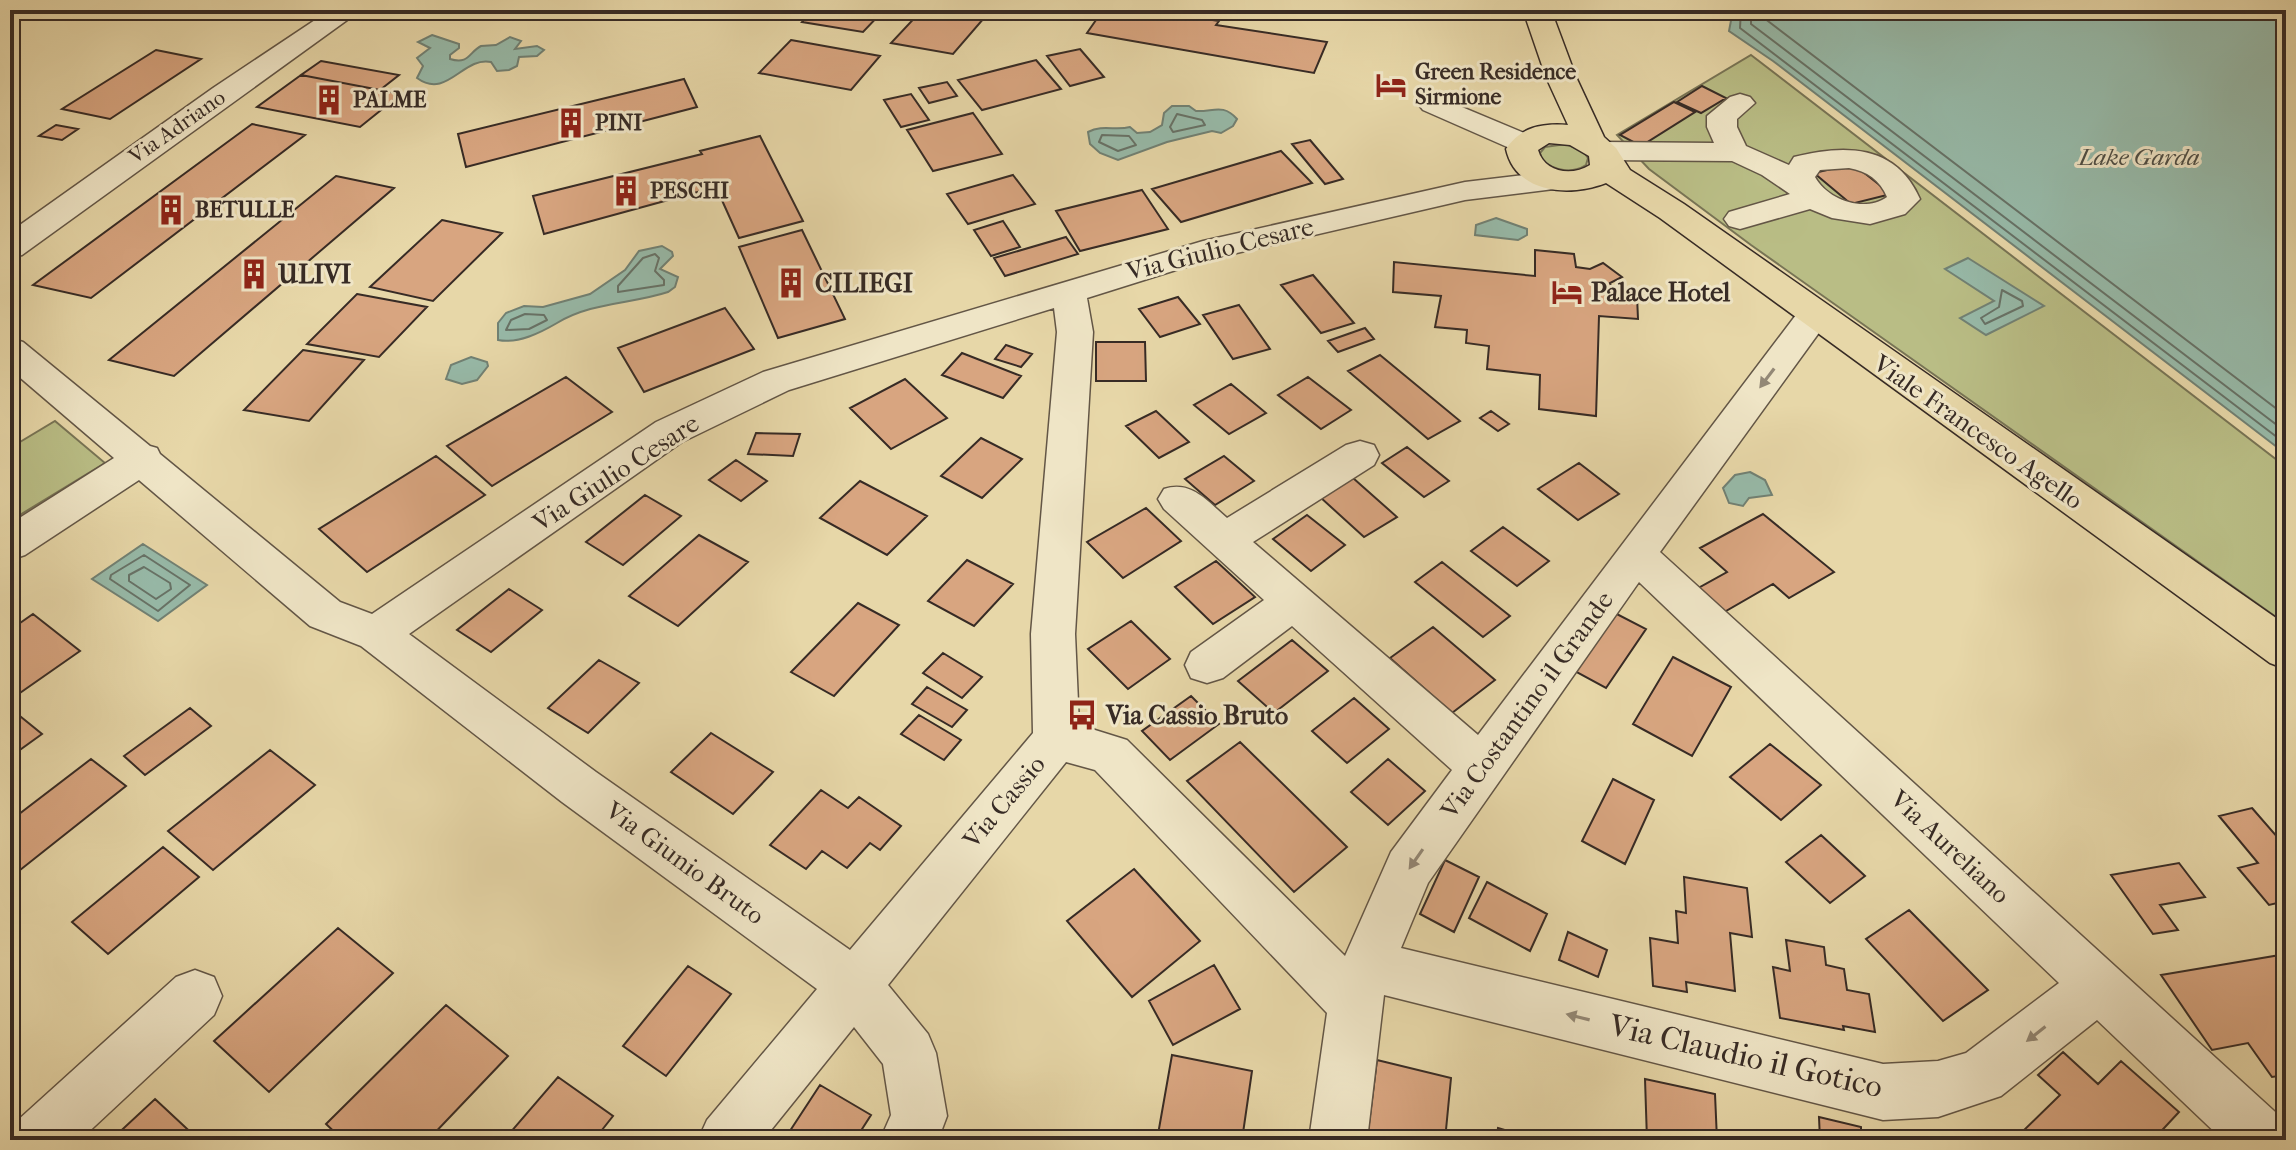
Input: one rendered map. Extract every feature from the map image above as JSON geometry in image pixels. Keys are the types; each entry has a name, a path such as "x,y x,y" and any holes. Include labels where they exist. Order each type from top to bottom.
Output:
{"main road":[{"path":"1537,10 1588,164"},
{"path":"1528,145 1553,121 1561,77"},
{"path":"1528,145 1568,134 1588,164"},
{"path":"1528,145 1531,168 1588,164"},
{"name":"Viale Francesco Agello","path":"1588,164 1672,211 2286,650"}],"street":[{"name":"Via Adriano","path":"10,248 223,94 348,10"},
{"path":"1740,103 1722,116 1722,127 1734,152 1755,158 1782,172 1811,196 1740,219"},
{"path":"1433,104 1528,145"},
{"name":"Via Giulio Cesare","path":"1465,191 1502,175 1528,145"},
{"name":"Via Giulio Cesare","path":"376,634 669,432 776,381 1203,251 1588,164 1734,152"},
{"name":"Via Cassio","path":"727,1140 1056,739 1053,634 1075,332 1068,290"},
{"name":"Via Costantino il Grande","path":"1338,1140 1361,984 1409,868 1814,315"},
{"path":"10,350 143,458 325,614 376,634"},
{"path":"1224,540 1360,455"},
{"path":"10,544 143,458"},
{"path":"1178,499 1482,768"},
{"name":"Via Aureliano","path":"1636,554 2264,1140"},
{"path":"1207,665 1294,601"},
{"name":"Via Giunio Bruto","path":"376,634 579,787 853,984 909,1053 919,1116 909,1140"},
{"path":"1056,739 1110,754 1361,984"},
{"name":"Via Claudio il Gotico","path":"1361,984 1883,1092 1938,1089 1981,1076 2098,986"},
{"path":"38,1140 195,996"}],"green space":[{"path":"1751,55 2286,467 2286,624 1751,245 1649,169 1617,135"},
{"path":"1566,144 1583,151 1588,158 1586,165 1575,170 1564,170 1542,160 1540,153 1545,147"},
{"path":"55,421 105,463 10,521 10,448"}],"water":[{"name":"Lake Garda","path":"1733,10 2286,10 2286,454 1773,61 1729,31"},
{"path":"432,35 459,44 459,48 450,55 450,59 456,60 465,59 481,46 496,45 510,37 521,41 515,49 537,46 544,50 537,56 519,57 517,66 509,70 497,71 491,62 481,62 446,81 428,83 417,78 423,66 417,58 430,48 418,42"},
{"path":"1172,106 1189,106 1196,111 1227,111 1237,119 1233,126 1221,133 1212,131 1167,142 1118,160 1100,153 1090,144 1088,132 1099,128 1130,127 1137,133 1150,132 1162,125 1164,113"},
{"path":"1496,218 1527,229 1527,235 1518,240 1475,235 1476,225"},
{"path":"662,246 673,256 660,269 678,277 675,287 668,292 584,311 521,339 498,340 498,323 506,313 524,306 543,307 590,294 625,270 639,251"},
{"path":"1968,258 2044,306 1986,335 1960,318 1994,301 1945,269"},
{"path":"471,357 487,362 488,366 477,380 462,384 446,379 451,365"},
{"path":"1750,472 1765,480 1772,495 1749,498 1743,506 1729,503 1723,488 1735,475"},
{"path":"143,544 207,585 158,621 92,579"}],"building":[{"path":"717,10 775,10 766,19"},
{"path":"813,10 884,10 863,32 802,22"},
{"path":"922,10 991,10 953,54 891,43"},
{"path":"1103,10 1149,10 1219,21 1216,25 1327,42 1314,73 1087,33"},
{"path":"791,40 880,56 851,90 759,73"},
{"path":"1080,49 1104,77 1070,86 1047,56"},
{"path":"156,50 201,59 110,119 62,109"},
{"path":"1036,60 1061,89 982,110 958,80"},
{"path":"321,61 399,75 380,90 301,75"},
{"name":"PALME","path":"301,75 401,94 360,127 257,107"},
{"name":"PINI","path":"684,79 697,107 466,167 458,134"},
{"path":"947,82 957,96 929,103 919,88"},
{"path":"1702,86 1726,98 1701,113 1677,102"},
{"path":"911,94 929,120 901,127 884,100"},
{"path":"1674,102 1695,112 1641,146 1620,135"},
{"path":"973,113 1002,154 933,171 907,130"},
{"name":"BETULLE","path":"252,124 305,135 91,298 33,285"},
{"path":"56,125 78,129 62,140 39,136"},
{"name":"PESCHI","path":"760,136 803,221 739,238 716,187 544,234 533,196 702,154 700,151"},
{"path":"1310,140 1343,179 1325,184 1292,144"},
{"path":"1281,151 1312,183 1181,222 1152,189"},
{"path":"1853,164 1891,194 1851,204 1814,173"},
{"path":"1013,175 1035,204 968,224 947,194"},
{"name":"ULIVI","path":"336,176 394,188 174,376 109,360"},
{"path":"1142,190 1168,229 1080,251 1056,211"},
{"path":"442,220 502,233 433,301 370,287"},
{"path":"1003,221 1020,247 991,256 974,230"},
{"name":"CILIEGI","path":"802,230 845,319 778,338 739,247"},
{"path":"1066,237 1078,254 1005,276 994,258"},
{"path":"1535,250 1574,254 1576,267 1590,269 1603,263 1622,277 1610,283 1613,292 1637,296 1638,319 1599,316 1596,416 1539,409 1540,375 1487,369 1489,346 1466,343 1467,330 1435,327 1441,296 1393,292 1394,262 1535,276"},
{"path":"1313,275 1354,323 1321,333 1281,285"},
{"path":"357,294 427,307 379,357 307,344"},
{"path":"1178,297 1200,324 1160,337 1139,309"},
{"path":"1239,305 1270,349 1233,359 1203,315"},
{"path":"725,308 754,349 644,392 618,348"},
{"path":"1365,328 1374,339 1338,352 1328,341"},
{"path":"1096,342 1145,342 1146,381 1096,381"},
{"path":"1006,345 1032,354 1021,367 995,359"},
{"path":"303,350 364,360 309,421 244,410"},
{"path":"962,353 1021,376 1003,398 942,375"},
{"path":"1380,355 1460,421 1428,439 1348,371"},
{"path":"566,377 612,412 492,486 447,446"},
{"path":"1308,377 1351,410 1321,429 1278,395"},
{"path":"905,379 947,418 891,449 850,408"},
{"path":"1231,384 1266,413 1229,434 1194,405"},
{"path":"1156,411 1189,442 1159,458 1126,426"},
{"path":"1491,411 1509,424 1498,431 1480,418"},
{"path":"756,433 800,434 793,456 748,454"},
{"path":"981,438 1022,459 982,498 941,476"},
{"path":"1407,447 1449,481 1424,497 1382,463"},
{"path":"436,456 485,495 367,572 319,529"},
{"path":"1224,456 1254,481 1215,505 1185,479"},
{"path":"736,460 767,481 741,501 709,480"},
{"path":"1579,463 1619,494 1578,520 1538,489"},
{"path":"1353,478 1397,517 1364,537 1320,497"},
{"path":"860,481 927,516 887,555 820,518"},
{"path":"645,495 681,516 623,565 586,542"},
{"path":"1146,508 1181,541 1123,578 1087,542"},
{"path":"1763,514 1834,572 1789,598 1773,584 1719,615 1693,591 1727,572 1700,548"},
{"path":"1307,515 1345,545 1311,571 1273,539"},
{"path":"1503,527 1549,561 1517,586 1471,551"},
{"path":"699,535 748,562 678,626 629,596"},
{"path":"967,560 1013,584 974,626 928,601"},
{"path":"1216,561 1255,597 1213,624 1175,587"},
{"path":"1442,562 1510,616 1483,637 1415,582"},
{"path":"509,589 542,610 491,652 457,630"},
{"path":"858,603 899,625 834,696 791,672"},
{"path":"1609,610 1646,629 1606,688 1569,668"},
{"path":"33,614 80,651 17,695 10,689 10,630"},
{"path":"1131,621 1170,659 1128,689 1088,649"},
{"path":"1433,627 1495,680 1452,713 1390,658"},
{"path":"1292,640 1328,671 1274,713 1238,681"},
{"path":"943,653 982,677 962,698 923,673"},
{"path":"1673,657 1731,687 1692,756 1633,724"},
{"path":"599,660 639,683 588,733 548,708"},
{"path":"927,687 967,710 952,727 912,704"},
{"path":"1191,696 1219,724 1170,760 1142,731"},
{"path":"1354,698 1389,729 1347,763 1312,731"},
{"path":"10,708 42,734 10,757"},
{"path":"190,708 211,726 145,775 124,756"},
{"path":"919,715 961,740 944,760 901,734"},
{"path":"711,733 773,772 733,814 671,772"},
{"path":"1240,742 1347,847 1294,892 1187,781"},
{"path":"1770,744 1821,785 1781,820 1730,777"},
{"path":"270,750 315,785 213,870 168,831"},
{"path":"91,759 126,786 10,878 10,821"},
{"path":"1388,759 1425,791 1388,825 1351,792"},
{"path":"1613,779 1654,800 1625,864 1582,841"},
{"path":"821,790 848,808 859,797 901,826 880,850 870,843 847,868 822,851 806,869 770,845"},
{"path":"2252,808 2286,847 2286,901 2269,905 2238,868 2258,863 2219,816"},
{"path":"1821,835 1865,876 1830,903 1786,862"},
{"path":"163,847 199,877 108,954 72,922"},
{"path":"1445,860 1479,877 1454,932 1420,914"},
{"path":"2179,863 2205,897 2160,905 2178,930 2153,934 2111,875"},
{"path":"1134,869 1200,941 1132,997 1067,921"},
{"path":"1684,877 1747,888 1752,937 1730,933 1735,991 1686,982 1687,992 1653,986 1650,938 1678,943 1676,911 1686,913"},
{"path":"1487,882 1547,914 1530,951 1469,918"},
{"path":"1909,910 1988,990 1943,1021 1866,939"},
{"path":"338,928 393,973 269,1092 214,1041"},
{"path":"1568,932 1607,950 1598,977 1559,960"},
{"path":"1786,940 1824,947 1826,965 1844,969 1847,990 1869,994 1875,1032 1843,1026 1844,1030 1780,1018 1773,967 1790,971"},
{"path":"2286,954 2286,1075 2272,1077 2248,1043 2212,1050 2161,975"},
{"path":"1214,965 1240,1009 1173,1045 1149,1001"},
{"path":"688,966 731,994 666,1076 623,1046"},
{"path":"446,1005 508,1056 428,1140 343,1140 326,1124"},
{"path":"2063,1052 2098,1084 2121,1061 2179,1112 2153,1140 2028,1140 2021,1133 2060,1095 2038,1075"},
{"path":"1172,1055 1252,1071 1242,1140 1157,1140"},
{"path":"1377,1060 1451,1078 1445,1140 1367,1140"},
{"path":"558,1077 613,1116 594,1140 504,1140"},
{"path":"1645,1079 1715,1094 1717,1140 1647,1140"},
{"path":"820,1085 871,1115 855,1140 784,1140"},
{"path":"155,1099 199,1140 111,1140"},
{"path":"1819,1117 1861,1127 1861,1135 1883,1140 1820,1140"},
{"path":"1498,1128 1539,1140 1496,1140"}],"place":[{"name":"Green Residence Sirmione","path":"1391,85"},
{"name":"PALME","path":"329,100"},
{"name":"PINI","path":"571,123"},
{"name":"PESCHI","path":"626,191"},
{"name":"BETULLE","path":"171,210"},
{"name":"ULIVI","path":"254,274"},
{"name":"CILIEGI","path":"791,283"},
{"name":"Palace Hotel","path":"1567,292"},
{"name":"Via Cassio Bruto","path":"1082,715"}]}
